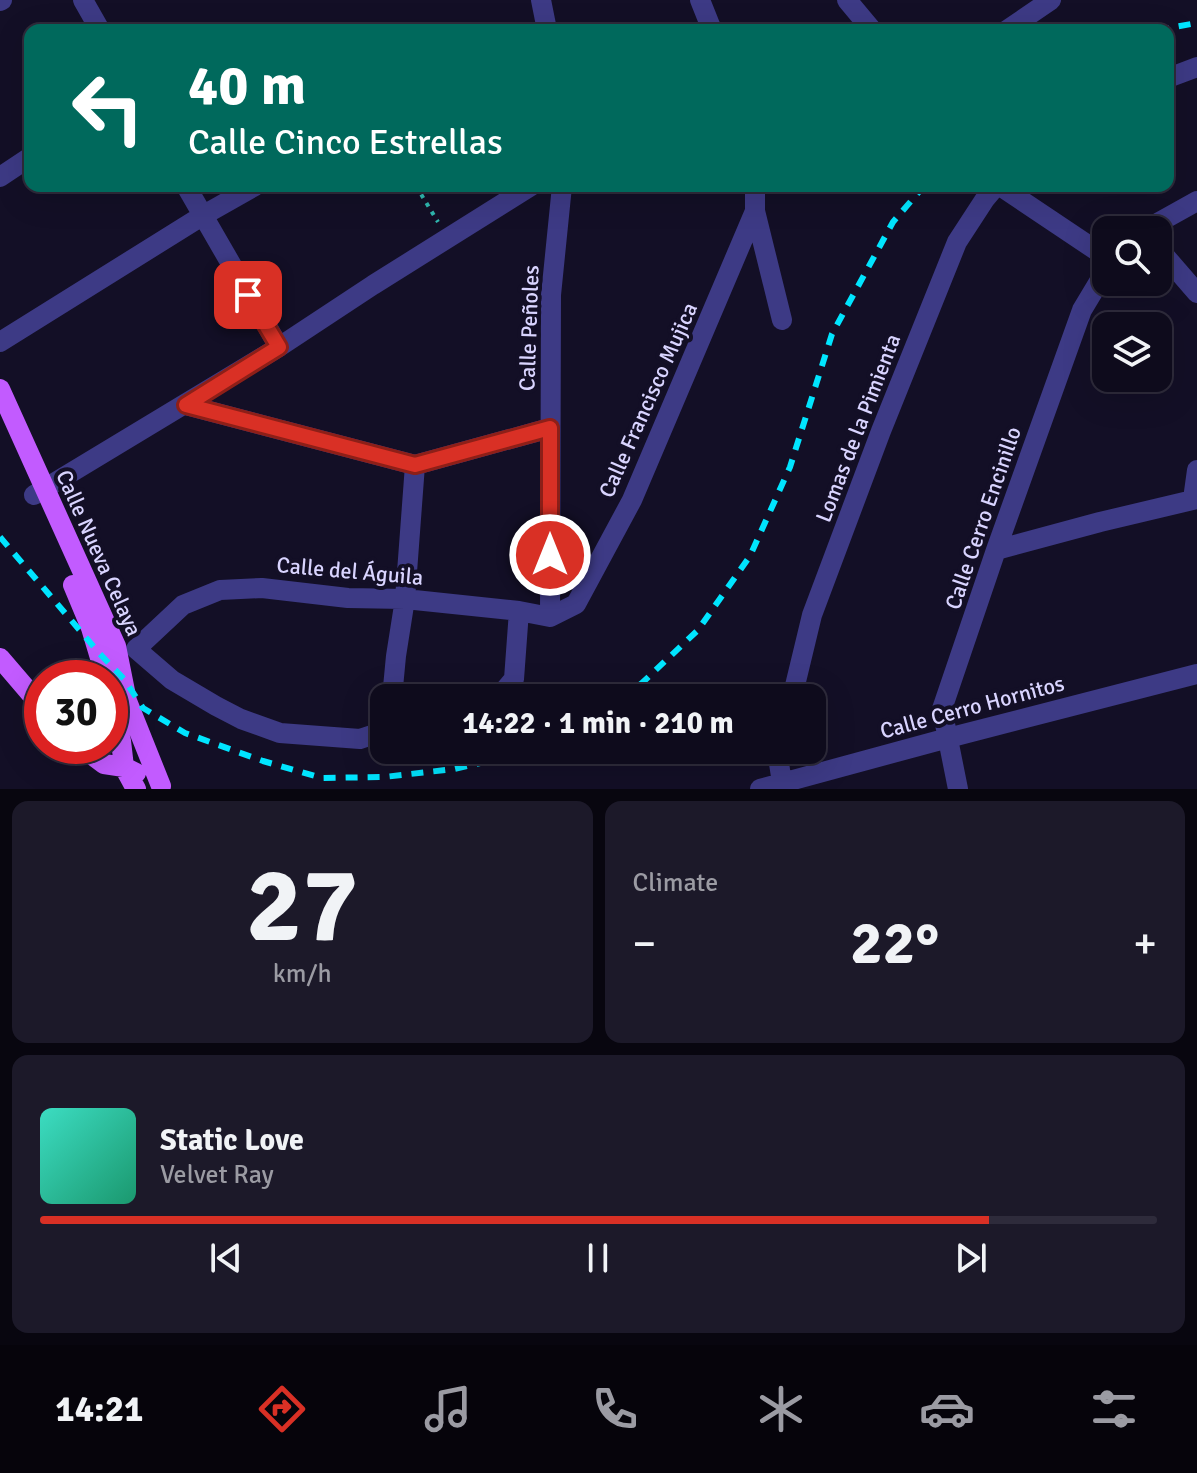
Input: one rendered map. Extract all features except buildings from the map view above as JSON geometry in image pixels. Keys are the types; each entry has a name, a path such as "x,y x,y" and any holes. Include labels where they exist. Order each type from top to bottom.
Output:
{"main road":[{"name":"Calle Nueva Celaya","path":"0,389 102,660"},
{"name":"Calle Nueva Celaya","path":"0,420 116,646 127,701 162,788"},
{"path":"0,658 24,686"},
{"path":"104,764 124,767 162,788"},
{"path":"124,764 136,789"}],"street":[{"path":"83,0 97,24"},
{"path":"541,0 546,24"},
{"path":"700,0 710,24"},
{"path":"847,0 867,24"},
{"path":"1016,24 1051,0"},
{"path":"1174,76 1197,67"},
{"path":"0,177 24,161"},
{"path":"189,192 279,347"},
{"path":"0,342 244,192"},
{"path":"39,492 186,405 521,192"},
{"name":"Calle Peñoles","path":"550,617 551,295 561,192"},
{"name":"Calle Francisco Mujica","path":"755,192 755,211 782,320"},
{"name":"Lomas de la Pimienta","path":"795,684 812,615 957,242 992,192"},
{"path":"1007,192 1092,248"},
{"path":"1170,216 1197,201"},
{"name":"Calle Francisco Mujica","path":"550,617 576,604 632,500 755,211"},
{"path":"1172,264 1197,293"},
{"name":"Calle Cerro Encinillo","path":"958,789 942,709 1082,310 1092,293"},
{"path":"186,405 415,465 550,428"},
{"path":"393,684 405,599 415,465"},
{"path":"996,550 1195,499 1197,470"},
{"name":"Calle del Águila","path":"370,736 360,739 280,733 241,719 172,680 136,649 183,605 220,590 262,588 348,598 405,599 550,617"},
{"path":"510,684 514,679 519,611"},
{"name":"Calle Cerro Hornitos","path":"760,789 782,786 948,738 1197,674"},
{"path":"779,764 782,786"}],"path":[{"path":"420,192 448,238"}],"railway":[{"path":"1174,27 1197,23"},
{"path":"641,684 698,630 750,556 790,467 832,334 893,222 919,192"},
{"path":"0,537 124,679 143,708 185,733 322,778 384,777 476,764"}],"route":[{"path":"248,295 279,347 186,405 415,465 550,428 550,555"}]}
